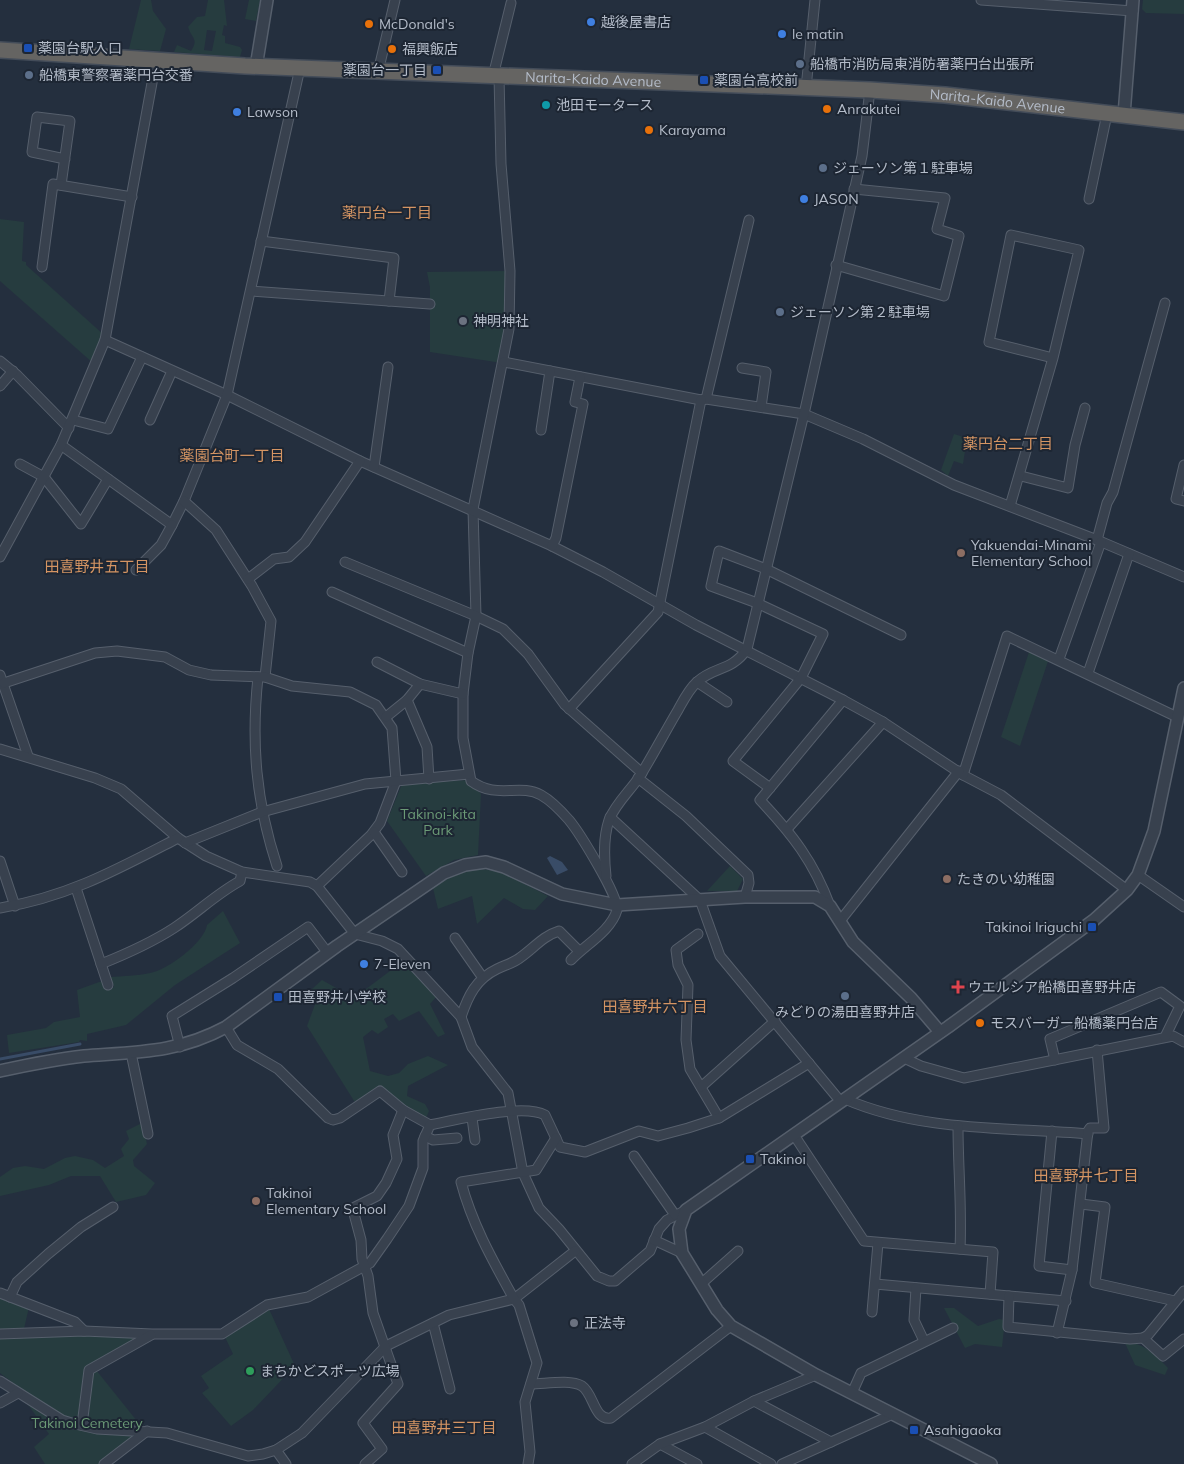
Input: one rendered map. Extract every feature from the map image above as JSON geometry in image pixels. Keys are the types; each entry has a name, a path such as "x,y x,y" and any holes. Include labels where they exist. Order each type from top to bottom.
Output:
{"highway":[{"name":"Narita-Kaido Avenue","path":"0,50 256,67 870,90 945,95 1184,122"}],"street":[{"path":"256,67 267,0"},
{"path":"378,72 396,0"},
{"path":"806,88 816,0"},
{"path":"981,0 1133,5 1124,115"},
{"path":"511,3 496,76 510,271 509,328 504,362 473,509 476,616 468,653 463,694 463,738 469,774 472,781 488,790 532,792 548,800 569,821 606,879 617,905 615,915 606,927 571,960"},
{"path":"0,557 61,445 105,340 156,61"},
{"path":"136,570 161,545 172,526 227,395 252,291 261,241 300,68"},
{"path":"606,879 604,850 610,817 640,775 697,682 708,674 728,668 740,659 747,649 804,414 862,156 870,90"},
{"path":"1089,199 1107,114"},
{"path":"61,185 65,159 70,121 37,117 32,152 65,159"},
{"path":"42,267 53,184 132,197"},
{"path":"836,265 944,296 960,236 938,229 945,198 854,189"},
{"path":"569,709 658,612 703,399 748,220"},
{"path":"1010,506 1021,476 1053,358 1079,250 1011,235 989,342 1053,358"},
{"path":"261,241 394,258 389,301"},
{"path":"252,291 430,304"},
{"path":"1059,659 1099,541 1107,503 1113,492 1165,303"},
{"path":"105,340 227,395 360,461 473,509 552,546 696,625 747,649 843,700 882,722 961,773 1002,795 1127,890"},
{"path":"0,361 71,424 108,430 142,357"},
{"path":"504,362 703,399 804,414 863,439 954,485 1099,541 1184,578"},
{"path":"374,467 388,368"},
{"path":"742,368 766,372 761,407"},
{"path":"150,420 172,370"},
{"path":"541,430 550,371"},
{"path":"0,386 13,372"},
{"path":"552,546 556,538 584,404 575,402 580,377"},
{"path":"1021,476 1068,488 1075,445 1085,408"},
{"path":"61,445 172,526"},
{"path":"248,579 274,559 289,557 305,542 360,461"},
{"path":"20,464 44,477 81,524 108,479"},
{"path":"1184,464 1176,498 1184,501"},
{"path":"184,501 216,530 248,579 271,621 254,737 262,812 277,866"},
{"path":"770,788 733,761 801,678 824,634 757,603 711,586 719,551 766,569 901,635"},
{"path":"1088,673 1129,554"},
{"path":"345,562 503,629 519,644 569,709 748,875 745,897"},
{"path":"332,592 468,653"},
{"path":"840,921 961,773 1008,636 1177,717"},
{"path":"28,756 2,679 95,653 117,651 165,657 189,670 211,676 262,677 292,686 350,692 376,705 392,728 396,781 380,823 374,832 358,850 317,886"},
{"path":"377,662 420,684 463,694"},
{"path":"697,682 727,702"},
{"path":"386,717 407,700 420,684"},
{"path":"0,749 28,756 122,789 182,841 206,856 242,872 310,882 317,886 354,934 382,941 398,949 461,1017 472,1047 508,1093 523,1173 539,1208 559,1229 597,1276 609,1281 615,1281 650,1251 660,1229 940,1032 1094,920 1127,890 1138,875 1154,831 1184,688"},
{"path":"407,700 427,747 429,779"},
{"path":"843,700 760,800 787,829 818,875 830,906 853,942 912,998 940,1032"},
{"path":"787,829 882,722"},
{"path":"0,908 53,897 182,841 262,812 365,784 469,774"},
{"path":"610,817 700,900 720,956 809,1063 843,1100 888,1113 958,1126 1088,1134"},
{"path":"374,832 402,872"},
{"path":"0,861 15,906"},
{"path":"0,1071 80,1057 180,1047 226,1027 354,934 444,873 460,866 477,863 504,866 562,894 617,905 745,897 806,896 823,900 830,906"},
{"path":"101,964 127,954 173,928 226,888 240,881 242,872"},
{"path":"1138,875 1184,907"},
{"path":"76,888 108,986"},
{"path":"180,1047 172,1016 233,978 308,926 328,952"},
{"path":"461,1017 471,991 483,978 517,960 546,935 559,931 579,951"},
{"path":"698,934 676,950 678,965 688,985 686,1040 691,1075 701,1087 719,1118"},
{"path":"455,938 483,978"},
{"path":"1055,1060 1050,1039 1161,992 1180,1006 1165,1037"},
{"path":"701,1087 775,1021"},
{"path":"226,1027 237,1045 278,1069 328,1118 333,1120 340,1118 380,1090 404,1110 430,1125 512,1111 540,1112 545,1115 560,1147 585,1152 639,1131 658,1136 719,1118 809,1063"},
{"path":"904,1058 922,1066 964,1078 1165,1037 1173,1036 1184,1042"},
{"path":"1057,1333 1072,1270 1088,1134 1090,1128 1104,1128 1098,1050"},
{"path":"131,1053 148,1134"},
{"path":"364,1464 382,1449 363,1424 398,1384 373,1313 368,1276 364,1267 361,1240 353,1210 354,1207 377,1196 386,1183 397,1159 393,1135 404,1110"},
{"path":"472,1118 476,1140"},
{"path":"0,1334 84,1331 152,1334 222,1334 267,1305 308,1297 370,1263 409,1206 423,1168 425,1136 430,1125"},
{"path":"958,1126 958,1182 962,1212 960,1249"},
{"path":"1052,1131 1039,1266 1072,1270"},
{"path":"425,1136 433,1140 457,1138"},
{"path":"794,1136 864,1241 993,1252 990,1294"},
{"path":"528,1464 530,1452 526,1402 538,1363 519,1305 481,1240 468,1207 461,1182 536,1170 556,1138"},
{"path":"634,1156 681,1213 682,1253 700,1284 731,1326 816,1375 991,1464"},
{"path":"1081,1204 1105,1207 1095,1283 1175,1300"},
{"path":"10,1297 16,1282 48,1254 81,1227 113,1207"},
{"path":"654,1240 682,1253"},
{"path":"872,1312 878,1243"},
{"path":"0,1380 62,1420 97,1429 167,1433 246,1460 276,1450 302,1433 386,1346 449,1315 514,1299 575,1251"},
{"path":"700,1284 738,1251"},
{"path":"874,1284 1066,1300"},
{"path":"916,1288 914,1320 924,1341"},
{"path":"1009,1296 1008,1327 1130,1339 1143,1338 1148,1335 1184,1291"},
{"path":"0,1293 75,1322 84,1331"},
{"path":"433,1323 450,1389"},
{"path":"531,1384 572,1384 581,1386 588,1393 600,1416 611,1418 731,1326"},
{"path":"852,1393 861,1373 953,1328"},
{"path":"82,1425 86,1378 89,1370 152,1334"},
{"path":"1143,1338 1163,1356 1184,1339"},
{"path":"632,1464 660,1444 705,1427 754,1401 816,1375"},
{"path":"0,1403 18,1393"},
{"path":"754,1401 831,1442"},
{"path":"782,1464 894,1414"},
{"path":"705,1427 772,1464"},
{"path":"104,1464 148,1431"},
{"path":"660,1444 697,1464"},
{"path":"276,1450 286,1464"}],"green space":[{"path":"141,0 151,0 153,11 166,29 160,51 129,49"},
{"path":"208,0 224,0 227,26 224,25 222,35 225,36 225,43 240,47 242,50 240,57 174,52 177,45 191,51 195,41 188,27 197,17 205,16","holes":["207,30 216,31 212,51 204,50"]},
{"path":"249,0 260,0 256,21 245,19"},
{"path":"1143,0 1184,0 1184,14 1146,13 1142,9"},
{"path":"0,219 24,222 22,261 26,262 26,265 104,335 93,363 0,281"},
{"path":"506,271 506,329 502,363 430,352 430,287 427,272"},
{"path":"954,434 967,438 963,464 954,461 948,476 941,470"},
{"path":"1030,649 1049,658 1020,746 1001,737"},
{"name":"Takinoi-kita Park","path":"468,780 481,794 478,855 454,860 426,876 387,821 402,784"},
{"path":"730,866 743,879 737,891 707,891"},
{"path":"476,868 501,872 548,896 535,910 523,909 504,898 477,924 472,896 438,909 433,888 457,873"},
{"path":"223,911 240,943 175,985 126,1025 87,1034 87,1041 80,1040 79,1042 9,1053 7,1035 46,1028 54,1022 80,1017 77,990 102,981 106,990 114,987 110,977 145,974 165,967 184,955 200,939 207,925"},
{"path":"402,962 437,996 430,1004 445,1034 438,1037 419,1011 399,1021 393,1014 384,1019 388,1027 378,1034 372,1030 363,1037 370,1071 388,1076 399,1073 408,1064 428,1056 448,1065 408,1086 407,1096 425,1104 429,1111 426,1118 406,1107 380,1087 356,1104 307,1026 317,999 311,990 322,980 354,998"},
{"path":"142,1123 147,1144 133,1160 134,1166 155,1183 146,1195 116,1202 100,1176 71,1176 49,1185 0,1196 0,1177 13,1168 25,1166 44,1169 65,1158 75,1156 93,1160 105,1168 124,1156 121,1149 129,1139 126,1131"},
{"name":"Takinoi Cemetery","path":"0,1296 29,1307 23,1333 141,1336 92,1365 141,1426 137,1438 99,1464 45,1464 34,1447 49,1434 12,1382 0,1373"},
{"path":"944,1308 954,1308 978,1326 999,1319 1005,1320 1002,1347 975,1344 965,1348"},
{"name":"まちかどスポーツ広場","path":"269,1309 295,1366 253,1410 231,1426 202,1393 209,1388 201,1376 233,1354 225,1337"},
{"path":"1129,1342 1146,1348 1155,1355 1168,1368 1165,1375 1135,1365 1125,1343"}],"water":[{"path":"550,856 562,862 568,870 557,875 547,858"}],"waterway":[{"path":"0,1059 80,1044"}],"place":[{"name":"越後屋書店","path":"591,22"},
{"name":"McDonald's","path":"369,24"},
{"name":"le matin","path":"782,34"},
{"name":"薬園台駅入口","path":"28,48"},
{"name":"福興飯店","path":"392,49"},
{"name":"船橋市消防局東消防署薬円台出張所","path":"800,64"},
{"name":"薬園台一丁目","path":"437,70"},
{"name":"船橋東警察署薬円台交番","path":"29,75"},
{"name":"薬園台高校前","path":"704,80"},
{"name":"池田モータース","path":"546,105"},
{"name":"Anrakutei","path":"827,109"},
{"name":"Lawson","path":"237,112"},
{"name":"Karayama","path":"649,130"},
{"name":"ジェーソン第１駐車場","path":"823,168"},
{"name":"JASON","path":"804,199"},
{"name":"ジェーソン第２駐車場","path":"780,312"},
{"name":"神明神社","path":"463,321"},
{"name":"Yakuendai-Minami Elementary School","path":"961,553"},
{"name":"たきのい幼稚園","path":"947,879"},
{"name":"Takinoi Iriguchi","path":"1092,927"},
{"name":"7-Eleven","path":"364,964"},
{"name":"ウエルシア船橋田喜野井店","path":"958,987"},
{"name":"みどりの湯田喜野井店","path":"845,996"},
{"name":"田喜野井小学校","path":"278,997"},
{"name":"モスバーガー船橋薬円台店","path":"980,1023"},
{"name":"Takinoi","path":"750,1159"},
{"name":"Takinoi Elementary School","path":"256,1201"},
{"name":"正法寺","path":"574,1323"},
{"name":"まちかどスポーツ広場","path":"250,1371"},
{"name":"Asahigaoka","path":"914,1430"}],"district":[{"name":"薬円台一丁目","path":"387,213"},
{"name":"薬円台二丁目","path":"1008,444"},
{"name":"薬園台町一丁目","path":"232,456"},
{"name":"田喜野井五丁目","path":"97,567"},
{"name":"田喜野井六丁目","path":"655,1007"},
{"name":"田喜野井七丁目","path":"1086,1176"},
{"name":"田喜野井三丁目","path":"444,1428"}]}
